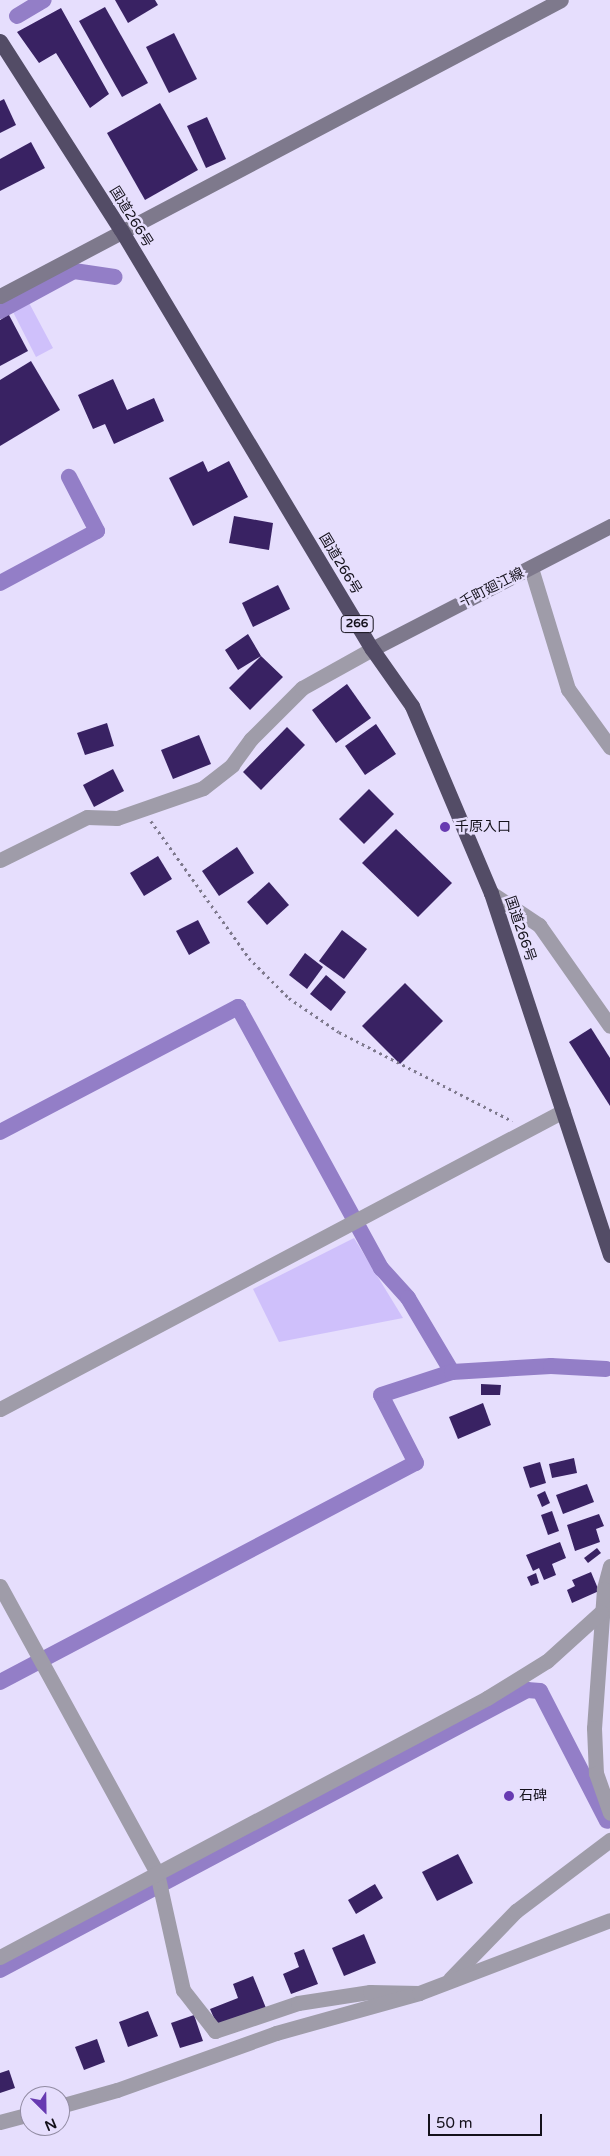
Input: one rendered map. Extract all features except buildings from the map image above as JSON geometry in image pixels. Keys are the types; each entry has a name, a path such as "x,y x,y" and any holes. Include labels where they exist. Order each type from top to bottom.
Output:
{"highway":[{"name":"国道266号","path":"0,41 121,230 372,649 412,706 491,894 610,1255"}],"street":[{"path":"0,296 121,230 561,0"},
{"name":"千町廻江線","path":"372,649 610,526"},
{"path":"531,568 568,689 610,748"},
{"path":"0,860 87,817 117,818 203,788 232,765 251,739 302,688 372,649"},
{"path":"491,894 539,925 610,1026"},
{"path":"0,1409 563,1112"},
{"path":"610,1566 601,1612 594,1759 600,1787 610,1813"},
{"path":"0,1586 157,1874 183,1990 215,2031 298,2003 370,1992 419,1993"},
{"path":"0,1957 487,1698 547,1661 601,1612"},
{"path":"449,1980 516,1911 610,1840"},
{"path":"70,2103 117,2090 276,2033 419,1993 610,1920"},
{"path":"0,2122 20,2117"}],"path":[{"path":"144,810 249,958 289,998 339,1032 486,1106 526,1130"}],"shaded area":[{"path":"28,301 53,348 36,357 12,310"},
{"path":"354,1238 403,1318 279,1342 253,1289"}],"waterway":[{"path":"17,16 44,0"},
{"path":"0,311 74,271 115,277"},
{"path":"0,583 97,531 69,477"},
{"path":"0,1132 238,1007 381,1268 408,1298 452,1372"},
{"path":"0,1682 416,1463 381,1395 452,1372 551,1366 606,1369"},
{"path":"0,1970 527,1690 540,1691 607,1821"}],"place":[{"name":"千原入口","path":"445,827"},
{"name":"石碑","path":"509,1796"}]}
